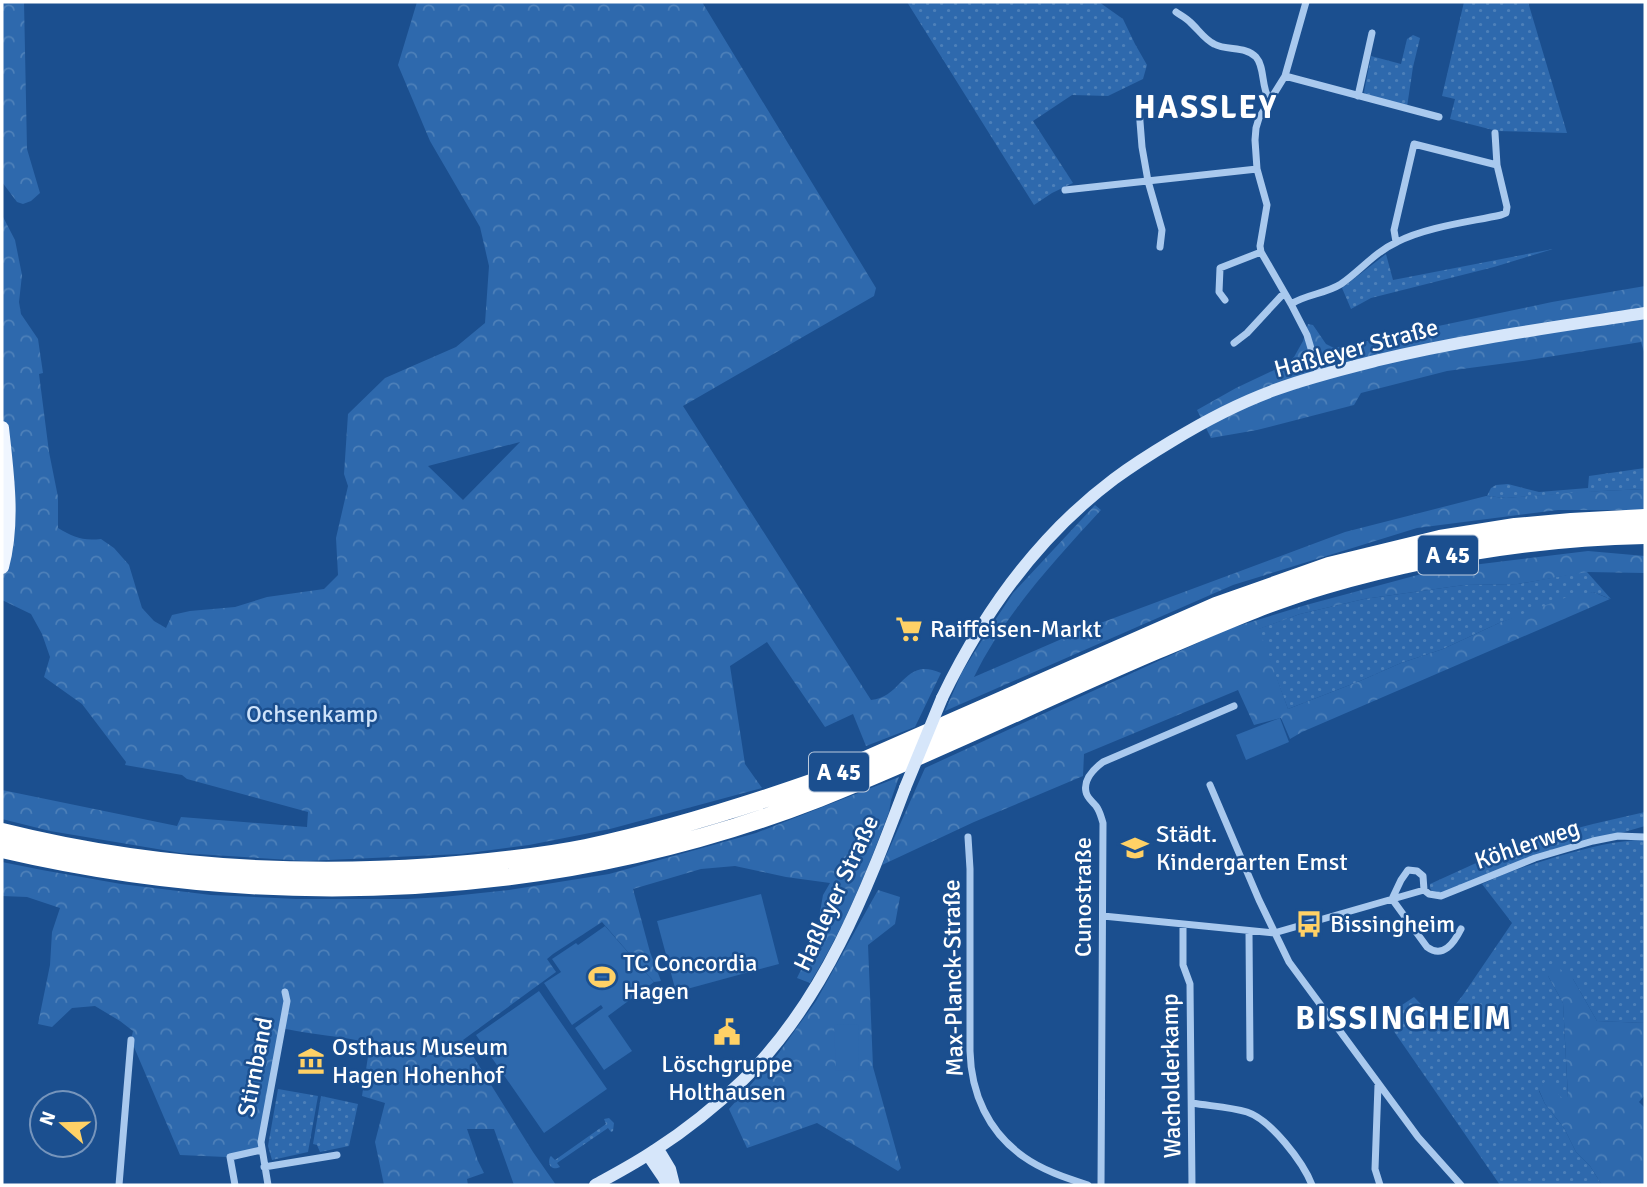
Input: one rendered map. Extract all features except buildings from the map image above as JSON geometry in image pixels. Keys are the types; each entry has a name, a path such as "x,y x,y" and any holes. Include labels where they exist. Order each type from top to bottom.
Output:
{"highway":[{"name":"A 45","path":"2,832 36,841 170,862 309,871 467,864 585,848 682,824 820,780 1216,606 1329,566 1440,538 1515,527 1645,518"},
{"name":"A 45","path":"2,849 92,869 168,879 311,889 468,882 617,858 739,826 818,798 1223,622 1321,587 1444,555 1579,538 1645,535"},
{"path":"1579,538 1600,545 1645,546"}],"main road":[{"name":"Haßleyer Straße","path":"595,1185 653,1152 725,1097 778,1041 828,965 866,889 942,698 972,640 1001,596 1038,549 1090,498 1137,462 1209,419 1272,391 1319,375 1434,348 1645,313"},
{"path":"2,428 9,503 2,568"},
{"path":"653,1152 667,1185"},
{"path":"653,1152 670,1169 674,1185"}],"street":[{"path":"1307,2 1285,76 1259,118 1255,140 1257,169 1268,205 1261,252 1307,335 1319,375"},
{"path":"1176,12 1213,44 1255,55 1269,99"},
{"path":"1358,96 1372,33"},
{"path":"1285,76 1439,117"},
{"path":"1139,108 1148,181 1162,230 1160,247"},
{"path":"1291,304 1303,297 1328,291 1342,284 1377,254 1417,233 1506,213 1497,165 1495,133"},
{"path":"1396,242 1394,230 1414,144 1497,165"},
{"path":"1065,190 1257,169"},
{"path":"1225,300 1219,292 1220,268 1261,252"},
{"path":"1234,343 1284,293"},
{"name":"Cunostraße","path":"1101,1185 1103,823 1095,804 1086,792 1087,782 1093,770 1103,762 1234,706"},
{"path":"1210,785 1289,962 1418,1137 1461,1185"},
{"name":"Köhlerweg","path":"1103,916 1274,933 1424,890 1440,896 1535,858 1592,841 1618,836 1645,837"},
{"name":"Max-Planck-Straße","path":"968,837 970,1070 975,1091 992,1125 1014,1150 1032,1162 1088,1185"},
{"path":"1424,890 1423,876 1417,871 1408,870 1392,899 1427,947 1434,952 1441,952 1455,941 1461,929"},
{"name":"Wacholderkamp","path":"1183,925 1184,965 1190,984 1192,1185"},
{"path":"1249,932 1250,1058"},
{"name":"Stirnband","path":"268,1185 261,1142 287,1001 285,992"},
{"path":"119,1185 131,1040"},
{"path":"1378,1085 1375,1169 1380,1185"},
{"path":"1192,1103 1253,1115 1289,1147 1312,1185"},
{"path":"235,1185 230,1157 261,1150"},
{"path":"264,1167 337,1156"}],"green space":[{"path":"2,2 24,2 27,149 40,193 23,204 17,202 2,182"},
{"name":"Ochsenkamp","path":"417,2 702,2 876,288 874,296 683,406 871,700 890,692 911,673 929,669 941,673 915,727 866,746 853,714 825,727 767,642 730,666 745,764 762,788 610,829 529,845 461,854 306,861 181,853 50,831 2,819 2,790 177,826 181,817 307,827 308,812 187,779 182,775 125,765 126,762 82,704 44,677 50,657 31,614 2,600 2,215 15,240 22,275 19,302 21,314 38,339 43,373 39,374 58,497 58,528 78,538 101,539 114,548 129,565 142,608 154,621 166,628 172,615 235,607 267,597 324,589 338,575 336,538 348,486 344,474 348,414 385,378 456,347 485,323 489,266 480,227 430,141 398,65","holes":["520,442 463,500 428,466"]},
{"path":"907,2 1099,2 1123,19 1147,65 1143,79 1108,96 1072,95 1033,121 1073,183 1034,205"},
{"path":"1464,2 1528,2 1567,133 1497,131 1450,119 1455,99 1442,96"},
{"path":"1413,35 1420,38 1407,107 1366,96 1364,92 1371,56 1401,64 1407,39"},
{"path":"1553,249 1371,298 1351,309 1342,288 1386,254 1393,280"},
{"path":"1645,286 1645,355 1641,342 1447,371 1361,393 1354,405 1257,430 1211,438 1197,410 1285,365 1294,357 1303,341 1308,324 1313,325 1326,344 1334,348 1552,302"},
{"path":"1645,468 1645,489 1506,498 1487,496 1496,485 1508,484 1539,492 1588,488 1589,476"},
{"path":"1645,489 1645,510 1558,510 1417,528 1233,585 945,711 962,672 1013,593 1095,505 1101,510 1015,610 974,677 1087,628 1345,532 1486,496 1506,498"},
{"path":"1588,551 1645,556 1645,573 1587,572 1518,584 1464,585 1364,599 1300,614 1259,629 1288,709 1567,597 1593,592 1610,599 1290,739 1281,718 1254,725 1238,690 1084,754 1083,776 882,865 925,768 1228,629 1440,569"},
{"path":"1587,572 1611,599 1593,592 1499,623 1443,649 1401,663 1288,709 1258,629 1300,614 1364,599 1464,585 1518,584"},
{"path":"1280,718 1289,742 1246,760 1236,735"},
{"path":"899,777 889,812 863,878 844,921 810,983 797,978 815,941 823,895 830,883 735,866 701,869 633,889 661,981 654,982 602,922 547,959 556,972 463,1040 556,1185 514,1185 494,1129 467,1129 484,1173 467,1179 468,1185 384,1185 375,1142 385,1103 362,1096 370,1043 286,1029 282,1029 261,1148 226,1157 180,1155 131,1040 133,1031 95,1006 72,1008 52,1027 38,1024 50,965 52,932 60,908 27,897 2,896 2,862 121,884 211,895 296,899 407,899 509,890 609,874 756,833"},
{"path":"1645,812 1645,826 1535,858 1440,894 1430,888 1430,884 1520,843"},
{"path":"1645,840 1645,1023 1597,1021 1573,979 1548,976 1563,1003 1568,1098 1561,1098 1546,1081 1539,1091 1545,1104 1564,1128 1576,1152 1590,1166 1602,1185 1500,1185 1384,1017 1414,997 1440,1024 1463,995 1512,923 1482,884 1520,868 1580,850"},
{"path":"878,890 900,897 895,924 868,945 873,1067 901,1168 898,1171 817,1123 747,1148 729,1109 778,1054 816,1001"},
{"path":"761,894 779,964 676,992 657,921"},
{"name":"TC Concordia Hagen","path":"605,926 654,982 608,1016 632,1051 604,1070 575,1028 603,1008 601,1005 572,1025 544,983 561,972 552,959"},
{"path":"1555,965 1573,979 1597,1021 1645,1023 1645,1095 1639,1102 1645,1108 1645,1185 1602,1185 1590,1166 1576,1152 1539,1090 1546,1080 1561,1097 1568,1097 1563,1003 1548,976 1548,968"},
{"path":"539,991 607,1089 544,1133 476,1035"},
{"path":"858,1024 859,1070 836,1071 834,1025"},
{"path":"278,1089 318,1096 308,1152 272,1160 268,1146"},
{"path":"321,1096 358,1104 349,1146 320,1152 317,1145 313,1144"},
{"path":"609,1118 614,1123 613,1131 608,1128 557,1163 560,1167 551,1166 551,1156 555,1160 606,1124 604,1119"}],"place":[{"name":"Raiffeisen-Markt","path":"909,629"},
{"name":"Städt. Kindergarten Emst","path":"1135,848"},
{"name":"Bissingheim","path":"1309,924"},
{"name":"TC Concordia Hagen","path":"602,977"},
{"name":"Löschgruppe Holthausen","path":"727,1032"},
{"name":"Osthaus Museum Hagen Hohenhof","path":"311,1061"}],"district":[{"name":"HASSLEY","path":"1206,107"},
{"name":"BISSINGHEIM","path":"1404,1018"}]}
